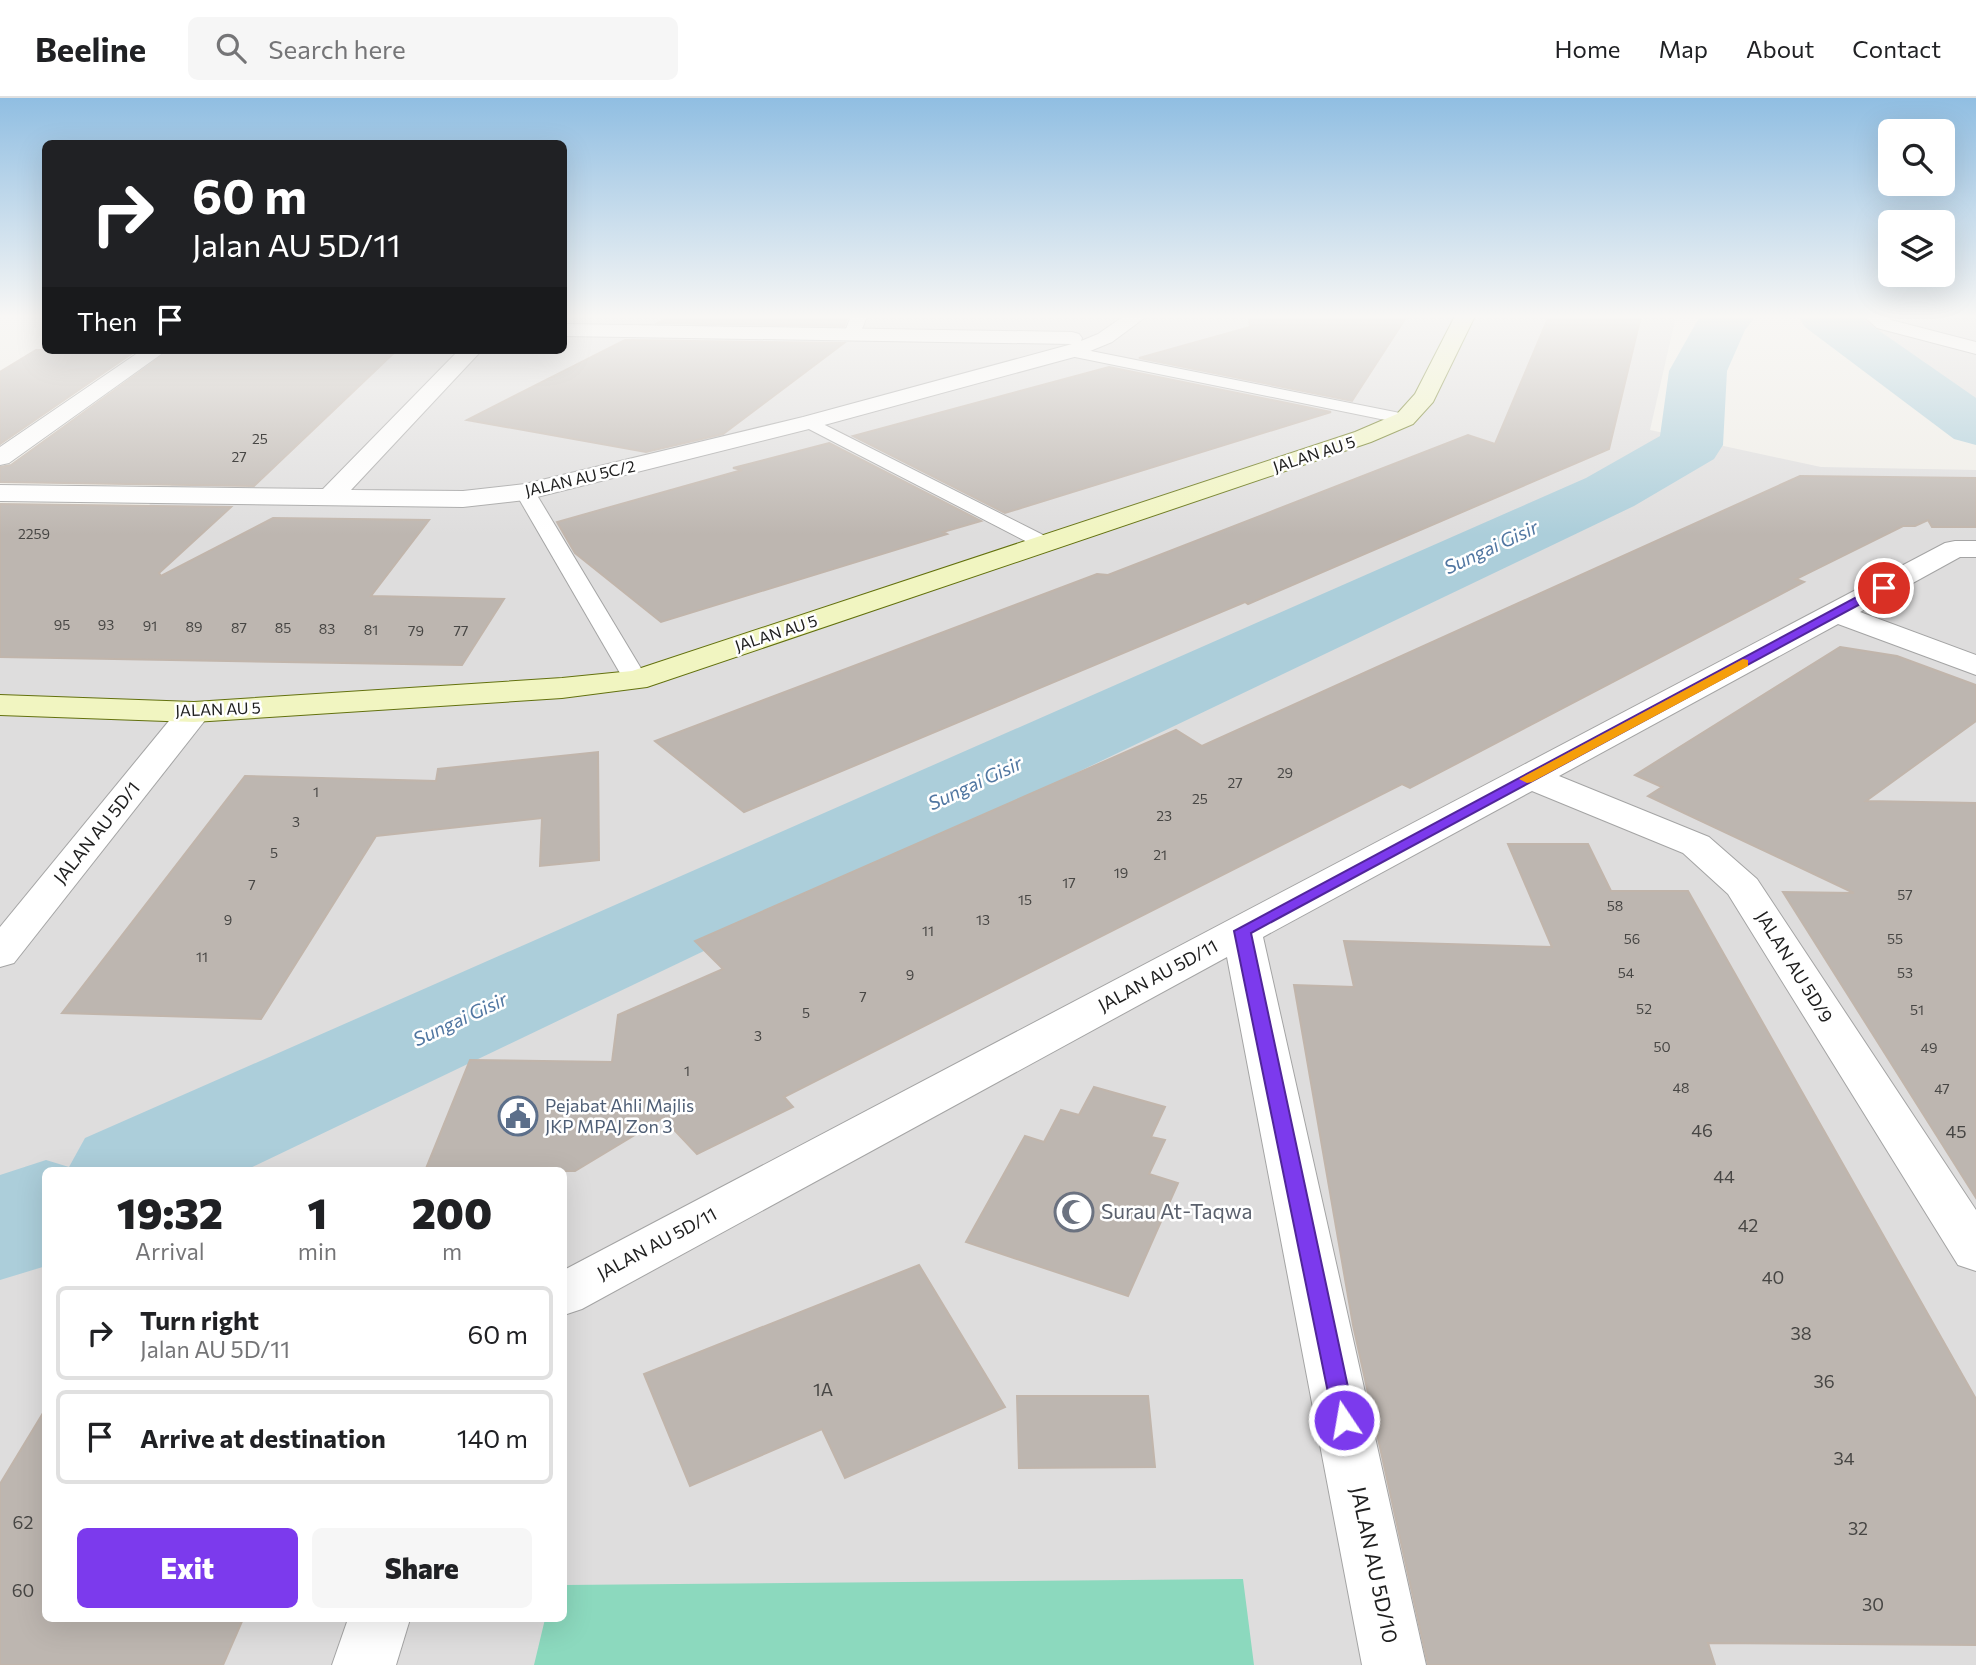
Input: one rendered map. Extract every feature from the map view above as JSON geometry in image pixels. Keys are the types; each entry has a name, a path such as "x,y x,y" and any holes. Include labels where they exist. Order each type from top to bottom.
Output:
{"main road":[{"name":"JALAN AU 5","path":"0,705 194,712 562,688 636,680 1363,437 1405,419 1429,389"}],"street":[{"path":"0,458 99,389"},
{"path":"329,498 433,389"},
{"name":"JALAN AU 5C/2","path":"0,493 463,499 525,492 933,389"},
{"name":"JALAN AU 5D/11","path":"567,1292 1955,549 1976,549"},
{"path":"1836,613 1976,666"},
{"name":"JALAN AU 5D/1","path":"0,954 194,712"},
{"name":"JALAN AU 5D/9","path":"1530,777 1696,845 1743,887 1976,1251"},
{"name":"JALAN AU 5D/10","path":"1242,931 1394,1665"},
{"path":"364,1665 378,1622"}],"lane":[{"path":"1257,389 1405,419"},
{"path":"809,422 1044,543"},
{"path":"525,492 636,680"}],"shaded area":[{"path":"280,389 1659,389 1650,430 1821,467 1976,470 1976,1665 0,1665 0,637"},
{"path":"1946,389 1976,389 1976,411"}],"green space":[{"path":"1243,1579 1254,1665 534,1665 544,1622 567,1622 567,1585"}],"building":[{"path":"0,389 80,389 0,444"},
{"path":"116,389 356,389 254,486 0,482 0,467 11,465"},
{"path":"528,389 783,389 723,434 646,452 467,420"},
{"path":"1027,389 1218,389 1331,412 1005,513 853,436"},
{"path":"1293,389 1360,389 1352,401"},
{"path":"1518,389 1623,389 1609,449 1248,604 1245,602 744,812 655,741 1097,574 1108,575 1468,435 1495,444"},
{"path":"829,443 981,521 943,532 947,534 661,622 575,553 557,522 742,470 733,468"},
{"path":"1800,476 1976,478 1976,527 1932,527 1928,520 1915,526 1903,526 1796,579 1804,582 1410,788 1402,784 784,1097 793,1107 697,1154 663,1118 575,1171 567,1171 567,1167 427,1167 470,1060 612,1062 618,1015 723,969 695,941 1176,730 1202,746"},
{"path":"0,504 231,507 159,573 161,576 273,518 429,520 371,596 504,599 462,665 0,657"},
{"path":"1840,647 1897,656 1976,685 1976,721 1866,801 1976,803 1976,1198 1783,892 1854,893 1648,796 1662,787 1635,775"},
{"path":"598,752 599,860 540,866 542,818 376,836 261,1019 62,1013 245,776 436,781 438,769"},
{"path":"1508,844 1588,844 1611,891 1688,891 1976,1399 1976,1645 1708,1643 1715,1665 1428,1665 1353,1325 1294,985 1354,987 1344,941 1552,947"},
{"name":"Surau At-Taqwa","path":"1094,1087 1165,1107 1151,1137 1165,1140 1149,1174 1178,1183 1128,1296 966,1242 1025,1136 1044,1142 1061,1110 1079,1115"},
{"path":"919,1265 1005,1407 845,1478 822,1429 690,1486 644,1374"},
{"path":"1017,1396 1148,1396 1155,1467 1019,1468"},
{"path":"42,1415 42,1622 242,1622 223,1665 0,1665 0,1484"}],"waterway":[{"name":"Sungai Gisir","path":"139,1167 1610,492 1691,445 1696,389"},
{"path":"1925,389 1976,426"},
{"name":"Sungai Gisir","path":"0,1230 42,1211"}],"slow traffic":[{"path":"1527,779 1743,663"}],"place":[{"name":"Pejabat Ahli Majlis JKP MPAJ Zon 3","path":"518,1116"},
{"name":"Surau At-Taqwa","path":"1074,1212"}],"route":[{"path":"1344,1420 1242,931 1884,588"}]}
